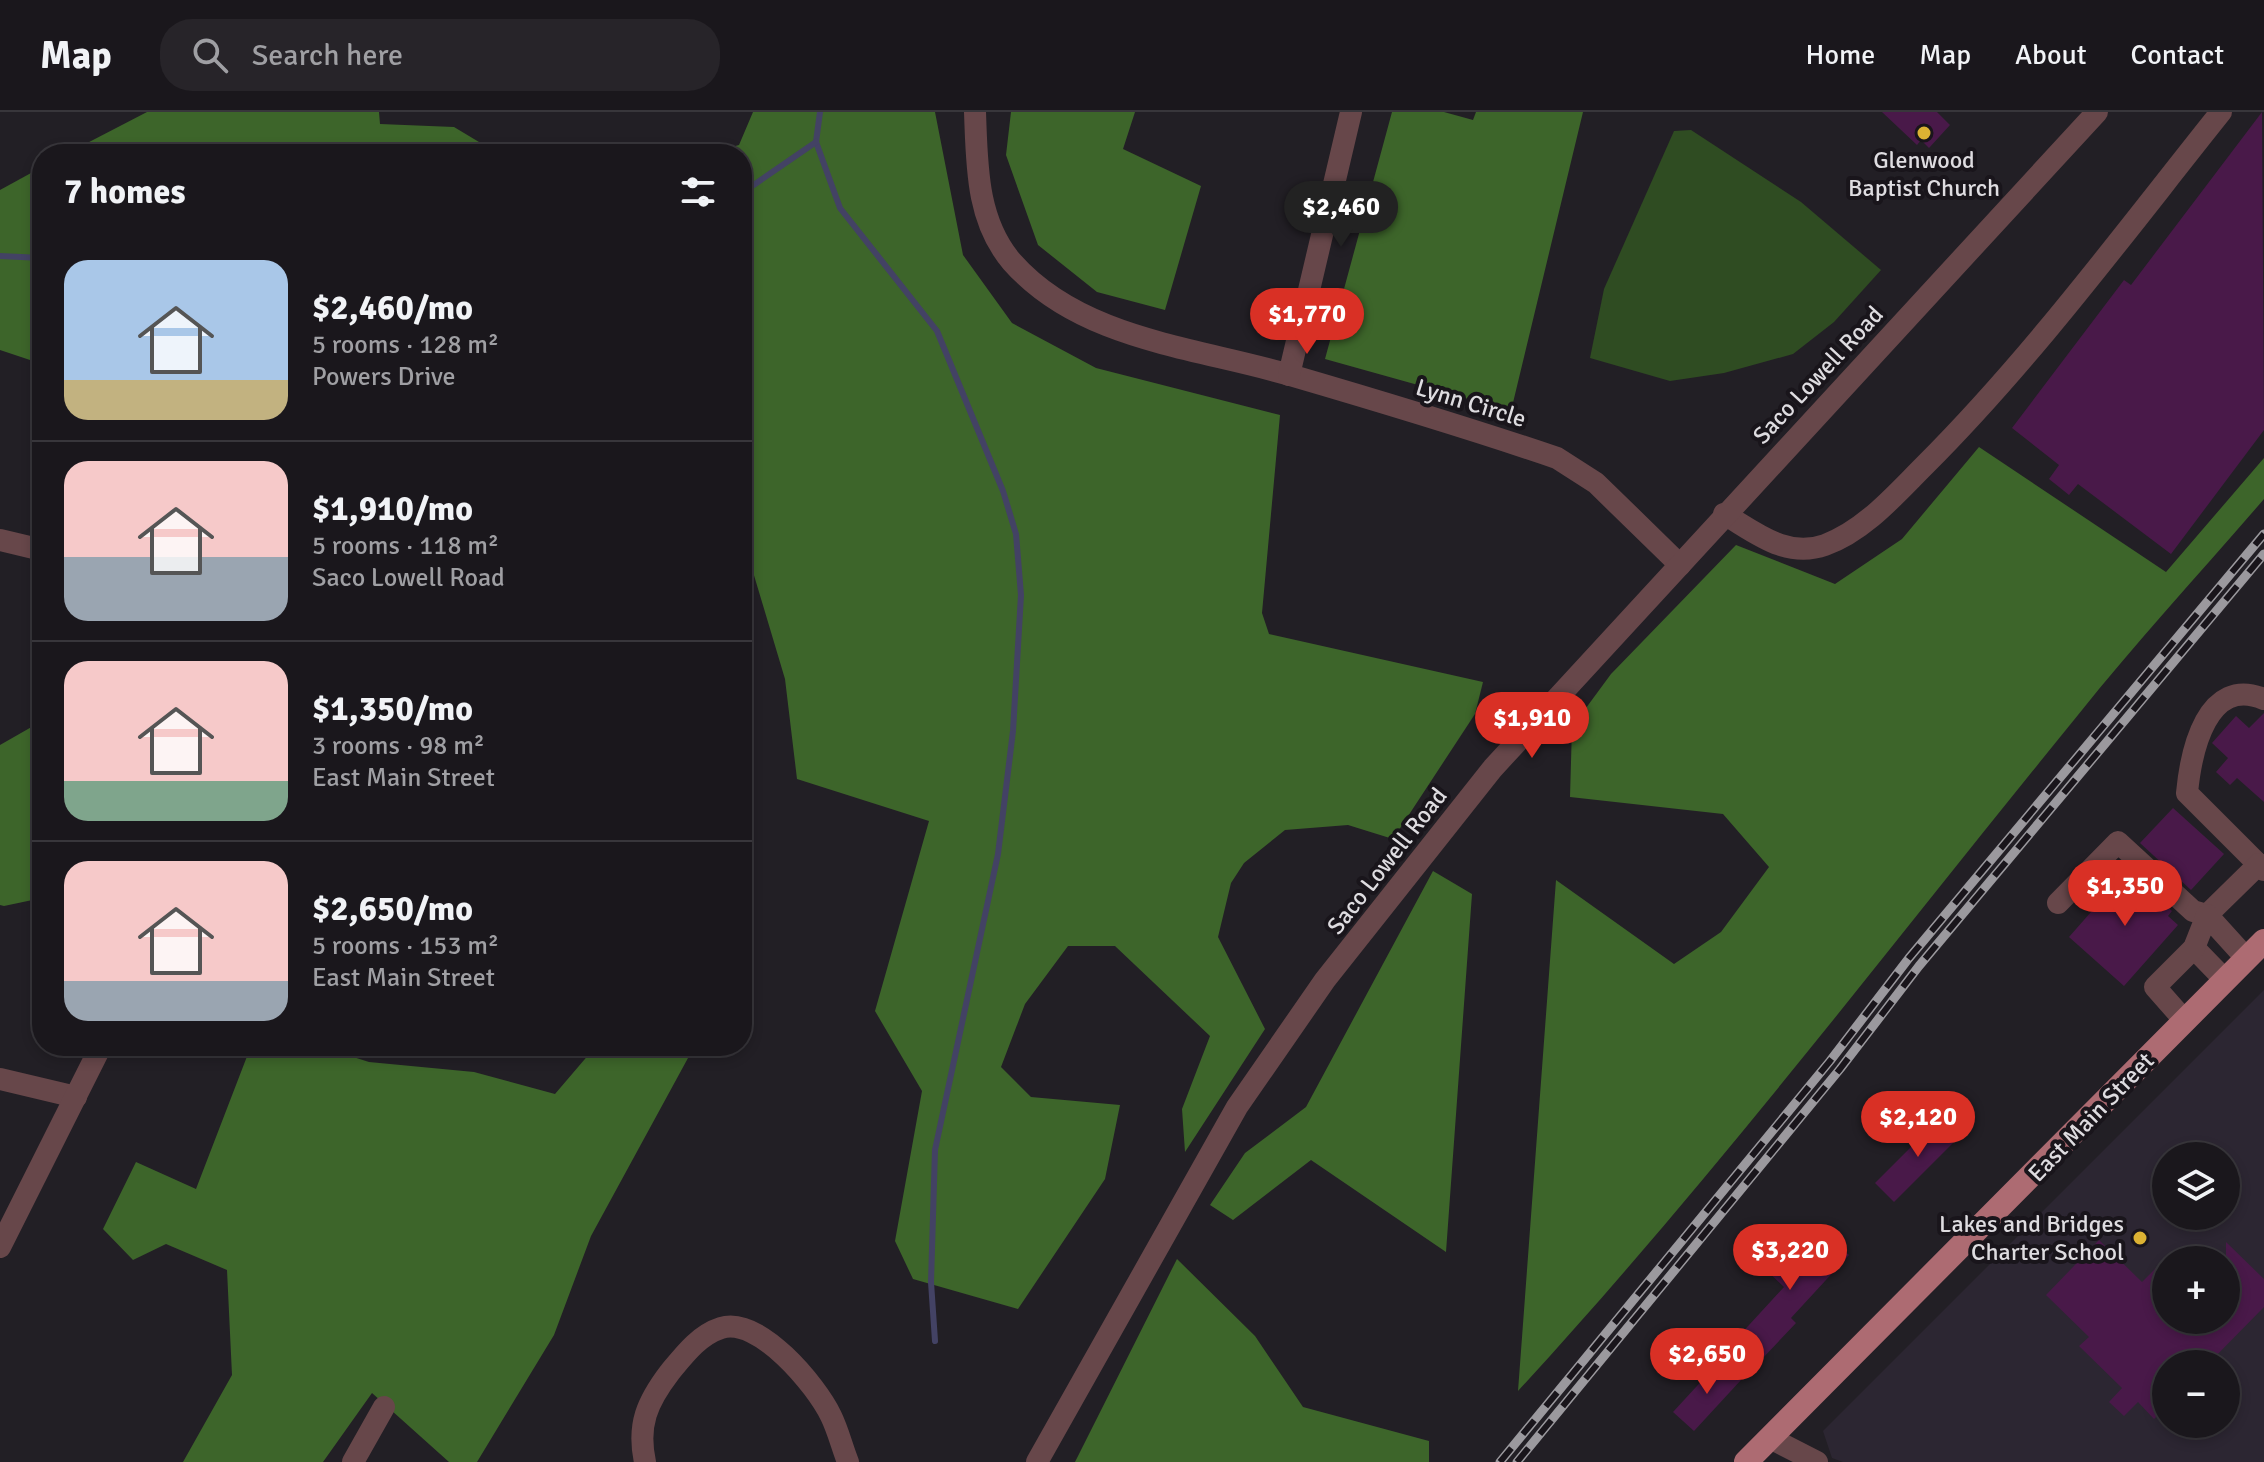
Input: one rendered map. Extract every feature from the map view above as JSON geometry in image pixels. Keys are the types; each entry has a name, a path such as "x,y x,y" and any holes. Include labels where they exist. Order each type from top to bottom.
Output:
{"main road":[{"name":"East Main Street","path":"1746,1462 2258,949"}],"street":[{"name":"Lynn Circle","path":"975,112 977,181 988,221 1010,260 1044,295 1096,323 1289,375 1557,458 1596,483 1680,565"},
{"path":"1289,375 1351,112"},
{"name":"Saco Lowell Road","path":"1037,1462 1237,1107 1325,980 1493,768 2097,112"},
{"path":"1724,514 1776,545 1795,549 1825,545 1873,517 1990,400 2221,112"},
{"path":"0,540 32,548"},
{"path":"2185,1021 2155,987 2194,948 2207,915 2261,867 2187,793 2198,739 2212,710 2232,694 2251,693 2264,699"},
{"path":"2058,903 2118,842 2193,911 2207,915 2258,949"},
{"path":"2194,948 2225,980"},
{"path":"0,1247 96,1056"},
{"path":"0,1079 76,1097"},
{"path":"645,1462 639,1433 655,1391 692,1345 722,1327 750,1331 786,1357 805,1377 831,1416 848,1462"},
{"path":"353,1462 384,1407"},
{"path":"1770,1438 1817,1462"}],"shaded area":[{"name":"Lakes and Bridges Charter School","path":"2264,990 2264,1462 1843,1462 1832,1458 1823,1431"}],"green space":[{"path":"147,112 379,112 380,124 454,127 482,144 85,144"},
{"path":"753,112 935,112 963,255 1012,323 1096,368 1280,415 1262,613 1269,634 1483,682 1475,714 1393,839 1348,825 1285,830 1244,863 1231,883 1218,937 1265,1029 1185,1152 1182,1109 1210,1036 1115,946 1068,946 1025,1004 1001,1067 1031,1097 1120,1105 1105,1179 1018,1309 913,1279 895,1241 922,1091 875,1011 929,821 797,779 785,679 752,569 752,144 739,144"},
{"path":"1011,112 1135,112 1123,149 1201,186 1165,310 1097,292 1038,245 1006,155"},
{"path":"1392,112 1444,112 1473,120 1476,112 1583,112 1511,411 1325,359"},
{"path":"1691,130 1801,202 1881,270 1834,322 1793,354 1724,373 1670,381 1590,358 1604,289 1674,131"},
{"path":"32,172 32,361 0,350 0,190"},
{"path":"1979,447 2166,572 2264,458 2264,499 2100,687 1803,1058 1663,1227 1518,1391 1556,880 1674,964 1721,932 1769,867 1723,814 1570,797 1572,727 1611,674 1736,545 1835,584 1902,539"},
{"path":"32,727 32,900 4,906 0,905 0,745"},
{"path":"1433,871 1472,894 1446,1252 1311,1160 1233,1220 1210,1205 1245,1153 1306,1107"},
{"path":"247,1056 350,1056 369,1062 474,1072 555,1094 587,1056 689,1056 591,1236 554,1335 477,1462 449,1462 372,1393 323,1462 183,1462 232,1375 227,1270 166,1244 133,1260 103,1229 136,1162 196,1189"},
{"path":"1177,1259 1255,1336 1303,1407 1429,1441 1429,1462 1075,1462"}],"building":[{"name":"Glenwood Baptist Church","path":"1882,112 1937,112 1950,125 1929,148 1921,140 1917,145"},
{"path":"2262,112 2264,430 2171,554 2078,484 2069,495 2049,479 2059,465 2012,428 2124,280 2131,285"},
{"path":"2264,713 2264,802 2237,778 2230,785 2216,772 2228,758 2212,743 2236,716 2249,728"},
{"path":"2173,808 2224,854 2191,890 2140,843"},
{"path":"2128,870 2172,911 2168,916 2178,925 2124,986 2069,937"},
{"path":"1942,1116 1961,1135 1894,1202 1875,1183"},
{"path":"1829,1237 1849,1255 1791,1318 1796,1323 1762,1359 1738,1337 1784,1287 1761,1265 1782,1241 1806,1263"},
{"path":"2099,1240 2142,1282 2152,1272 2152,1334 2237,1334 2222,1350 2152,1350 2152,1417 2138,1402 2124,1416 2109,1402 2122,1388 2079,1346 2089,1337 2046,1295"},
{"path":"2240,1256 2264,1279 2264,1307 2240,1331"},
{"path":"1720,1361 1741,1380 1694,1431 1673,1412"}],"waterway":[{"path":"820,112 816,142 840,208 937,331 1003,491 1016,534 1021,595 1013,731 998,854 935,1150 931,1282 935,1341"},
{"path":"752,186 816,142"},
{"path":"0,256 32,258"}],"railway":[{"path":"1500,1462 1830,1061 1909,958 2264,534"},
{"path":"1517,1462 1840,1069 1919,966 2264,554"}],"place":[{"name":"Glenwood Baptist Church","path":"1924,133"},
{"name":"Lakes and Bridges Charter School","path":"2140,1238"}]}
